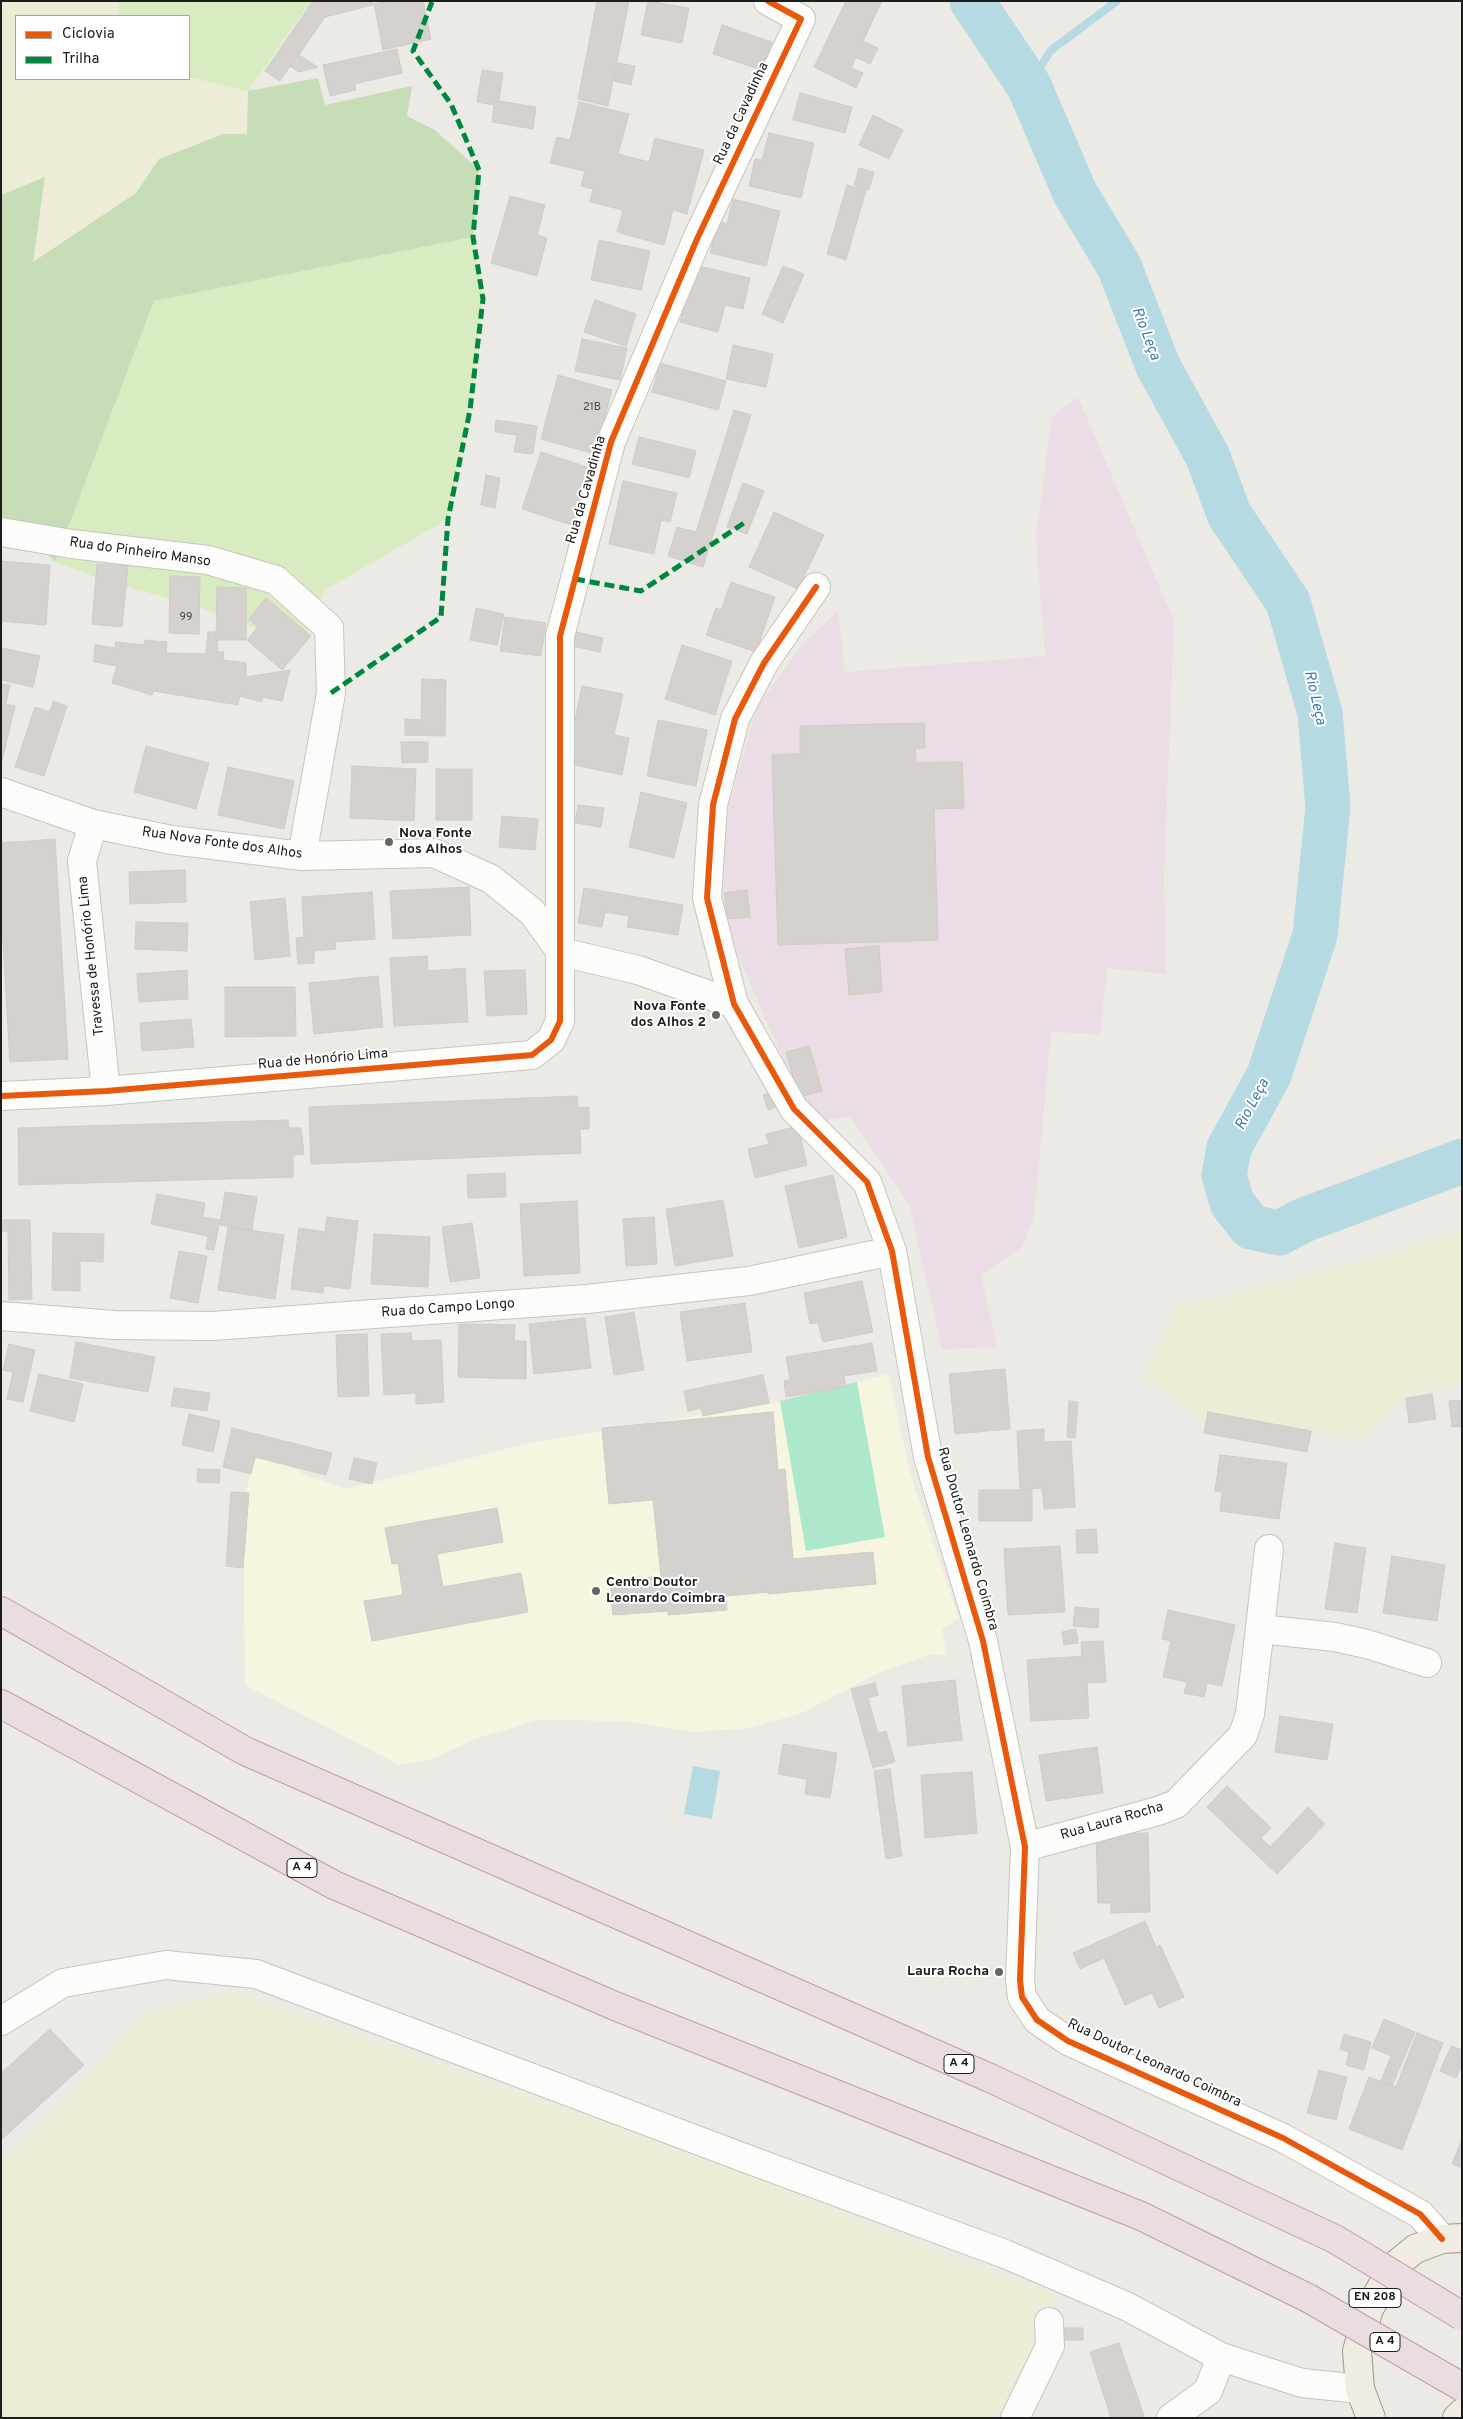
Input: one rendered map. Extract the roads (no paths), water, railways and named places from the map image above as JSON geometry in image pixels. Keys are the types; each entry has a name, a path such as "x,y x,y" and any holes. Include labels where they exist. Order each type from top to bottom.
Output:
{"highway":[{"name":"A 4","path":"1,1611 245,1751 990,2078 1335,2239 1462,2316"},
{"name":"A 4","path":"1,1704 334,1885 615,2006 1142,2216 1308,2298 1462,2387"}],"main road":[{"name":"EN 208","path":"1372,2417 1360,2389 1357,2351 1369,2309 1392,2267 1416,2249 1452,2238"},
{"path":"1457,2418 1462,2413"}],"street":[{"name":"Rua da Cavadinha","path":"561,952 560,636 612,442 697,239 805,10 768,1"},
{"name":"Rua do Pinheiro Manso","path":"1,532 72,544 208,560 276,580 329,628 331,693 302,856"},
{"name":"Rua Doutor Leonardo Coimbra","path":"816,586 764,663 735,719 713,805 707,898 734,1004 794,1109 867,1182 892,1251 928,1457 983,1641 1025,1847 1020,1980 1022,1997 1037,2020 1068,2041 1283,2138 1420,2214 1452,2238"},
{"name":"Rua Nova Fonte dos Alhos","path":"1,792 93,824 172,840 302,856 434,853 491,879 532,912 561,952"},
{"name":"Travessa de Honório Lima","path":"93,824 82,861 106,1091"},
{"path":"561,952 638,970 734,1004"},
{"name":"Rua de Honório Lima","path":"1,1096 106,1091 532,1055 552,1040 560,1021 561,952"},
{"name":"Rua do Campo Longo","path":"1,1316 114,1325 212,1326 587,1299 749,1281 892,1251"},
{"name":"Rua Laura Rocha","path":"1025,1847 1158,1811 1176,1804 1243,1735 1250,1714 1269,1549"},
{"path":"1260,1629 1335,1637 1367,1644 1428,1663"},
{"path":"1,2021 63,1983 166,1965 256,1974 740,2157 1006,2254 1126,2306 1221,2357 1302,2383 1360,2389"},
{"path":"1015,2418 1050,2346 1049,2322"},
{"path":"1171,2418 1208,2391 1221,2357"}],"water":[{"path":"693,1766 720,1771 712,1819 684,1814"}],"waterway":[{"name":"Rio Leça","path":"972,1 1029,86 1075,193 1119,266 1158,366 1208,457 1229,514 1288,602 1320,713 1328,807 1315,935 1269,1075 1229,1148 1224,1175 1232,1203 1251,1227 1279,1233 1304,1220 1462,1161"},
{"path":"1029,86 1050,51 1117,1"}],"place":[{"name":"Nova Fonte dos Alhos","path":"389,842"},
{"name":"Nova Fonte dos Alhos 2","path":"716,1015"},
{"name":"Centro Doutor Leonardo Coimbra","path":"596,1591"},
{"name":"Laura Rocha","path":"999,1972"}]}
